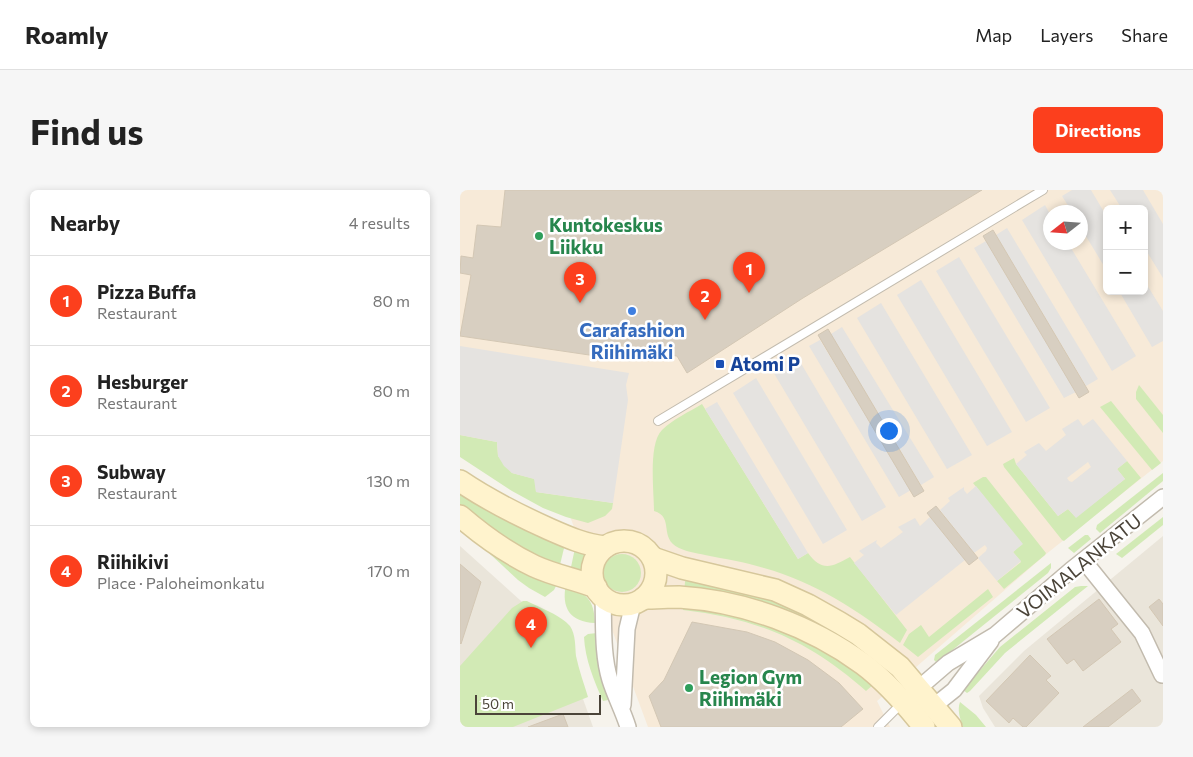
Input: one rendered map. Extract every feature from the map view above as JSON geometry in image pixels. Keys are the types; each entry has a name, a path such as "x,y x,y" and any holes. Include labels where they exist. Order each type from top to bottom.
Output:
{"street":[{"path":"460,481 521,517 572,539 604,547 628,540 645,548 653,558 657,570 655,583 639,601 627,629 623,709"},
{"name":"VOIMALANKATU","path":"911,695 948,663 995,635 1163,497"},
{"path":"460,516 491,541 528,563 600,592 621,605 678,597 719,602 784,620 810,632 911,695 934,706 951,727"},
{"path":"604,547 594,563 592,575 600,592 610,679 623,709 628,727"},
{"path":"653,558 682,568 774,590 808,605 858,634 900,667 924,727"},
{"path":"1084,560 1142,633 1162,675"},
{"name":"VOIMALANKATU","path":"934,706 954,690 995,635"}],"lane":[{"path":"658,421 1043,190"},
{"path":"878,727 911,695"}],"shaded area":[{"path":"460,190 1163,190 1163,461 1045,555 877,701 890,727 648,727 568,511 460,454"},
{"path":"1072,190 1091,190 1103,210 1103,264 1088,240 1088,205 1068,205 1062,196"},
{"path":"1110,190 1143,190 1163,224 1163,278 1148,254 1148,205 1119,205"},
{"path":"1043,206 1043,250 1072,250 1136,356 1112,371 1022,220"},
{"path":"1007,228 1098,379 1086,386 996,235"},
{"path":"986,241 1076,392 1064,398 974,248"},
{"path":"959,257 1050,408 1026,422 936,271"},
{"path":"921,280 1012,432 987,446 897,295"},
{"path":"1148,287 1163,311 1163,341 1152,347 1121,295 1148,295"},
{"path":"881,303 972,455 947,469 857,318"},
{"path":"842,327 934,477 921,485 831,334"},
{"path":"820,340 911,490 899,497 809,346"},
{"path":"460,346 629,373 626,385 628,400 613,503 536,492 534,479 512,473 504,466 498,456 497,442 460,435"},
{"path":"796,355 886,507 862,521 772,370"},
{"path":"756,378 847,530 823,544 733,393"},
{"path":"717,402 808,553 798,559 705,409"},
{"path":"1078,419 1083,426 1093,419 1127,461 1117,469 1125,479 1076,518 1068,509 1058,516 1016,464 1027,455 1024,452 1039,443 1046,451 1066,435 1062,429","holes":["1088,462 1091,467 1072,482 1067,478"]},
{"path":"976,486 1023,544 1013,552 1021,561 997,581 978,558 986,551 985,545 974,553 940,510 950,501 948,498 964,487 967,494"},
{"path":"930,517 965,560 896,615 854,563 864,555 859,551 877,540 876,543 881,548 903,532 898,527 915,518 920,526"},
{"path":"1163,536 1163,727 995,727 983,708 979,696 1024,651"},
{"path":"460,546 561,637 593,727 460,727"}],"green space":[{"path":"1139,385 1163,415 1163,433 1136,399"},
{"path":"1111,401 1161,463 1152,470 1100,407"},
{"path":"702,404 798,559 808,553 818,563 828,566 850,557 907,630 900,643 852,609 819,589 801,581 757,566 685,550 673,544 669,539 664,518 654,511 653,457 655,446 658,437 666,426"},
{"path":"460,435 497,442 498,456 512,473 535,479 536,492 613,503 612,509 605,516 588,523 543,508 512,491 460,457"},
{"path":"1014,458 1016,464 1058,516 1068,509 1076,517 1125,479 1117,469 1127,461 1141,478 1064,541 1004,467 1003,464"},
{"path":"1163,473 1163,481 1100,533 1096,529 1097,525"},
{"path":"986,477 1046,553 1004,589 997,581 1021,562 1013,552 1022,544 973,483"},
{"path":"460,490 565,544 559,569 523,554 460,509"},
{"path":"1163,517 1163,525 1122,558 1116,554"},
{"path":"1085,535 1088,535 1091,539 1074,553 1068,548"},
{"path":"575,548 586,554 581,575 570,572"},
{"path":"492,551 558,582 554,590 545,597 529,588 490,554"},
{"path":"622,554 635,560 641,573 635,586 622,592 609,586 603,573 609,560"},
{"path":"1051,563 1048,573 945,656 936,662 934,660 935,655"},
{"path":"686,574 781,600 857,642 855,646 818,625 684,591"},
{"path":"566,584 588,598 593,608 595,623 579,620 569,612 565,600"},
{"path":"1088,586 1005,653 970,691 967,693 963,690 1000,647 1075,587"},
{"path":"988,589 993,597 918,657 903,645 909,634 921,625 929,637"},
{"path":"523,601 527,601 550,612 570,626 574,637 577,661 588,697 513,727 460,727 460,666 512,608"},
{"path":"683,604 729,611 803,636 874,684 866,691 824,659 782,635 736,619 683,610"},
{"path":"597,633 601,669 608,700 603,701 588,662 584,637 588,634"},
{"path":"960,702 976,715 986,727 963,727 959,711"}],"building":[{"path":"505,190 982,190 803,298 687,373 677,356 631,351 630,361 460,336 471,275 460,273 461,256 473,258 477,225 501,227"},
{"path":"993,230 1089,392 1079,398 983,236"},
{"path":"828,329 924,491 914,497 818,335"},
{"path":"936,506 978,558 969,565 927,513"},
{"path":"460,564 481,582 461,644 460,643"},
{"path":"1099,599 1118,624 1111,629 1121,642 1083,671 1074,659 1067,664 1047,639"},
{"path":"1159,599 1163,604 1163,626 1149,607"},
{"path":"692,622 747,632 775,642 808,660 839,683 863,709 841,727 661,727 649,696 664,680"},
{"path":"1030,655 1051,676 1046,680 1059,693 1026,727 1023,727 1013,718 1009,723 986,701"},
{"path":"1132,689 1141,701 1108,727 1083,727"},
{"path":"563,714 568,727 528,727"}],"place":[{"name":"Kuntokeskus Liikku","path":"539,236"},
{"name":"Pizza Buffa","path":"749,293"},
{"name":"Subway","path":"580,303"},
{"name":"Carafashion Riihimäki","path":"632,311"},
{"name":"Hesburger","path":"705,320"},
{"name":"Atomi P","path":"720,364"},
{"name":"Riihikivi","path":"531,648"},
{"name":"Legion Gym Riihimäki","path":"689,688"}]}
